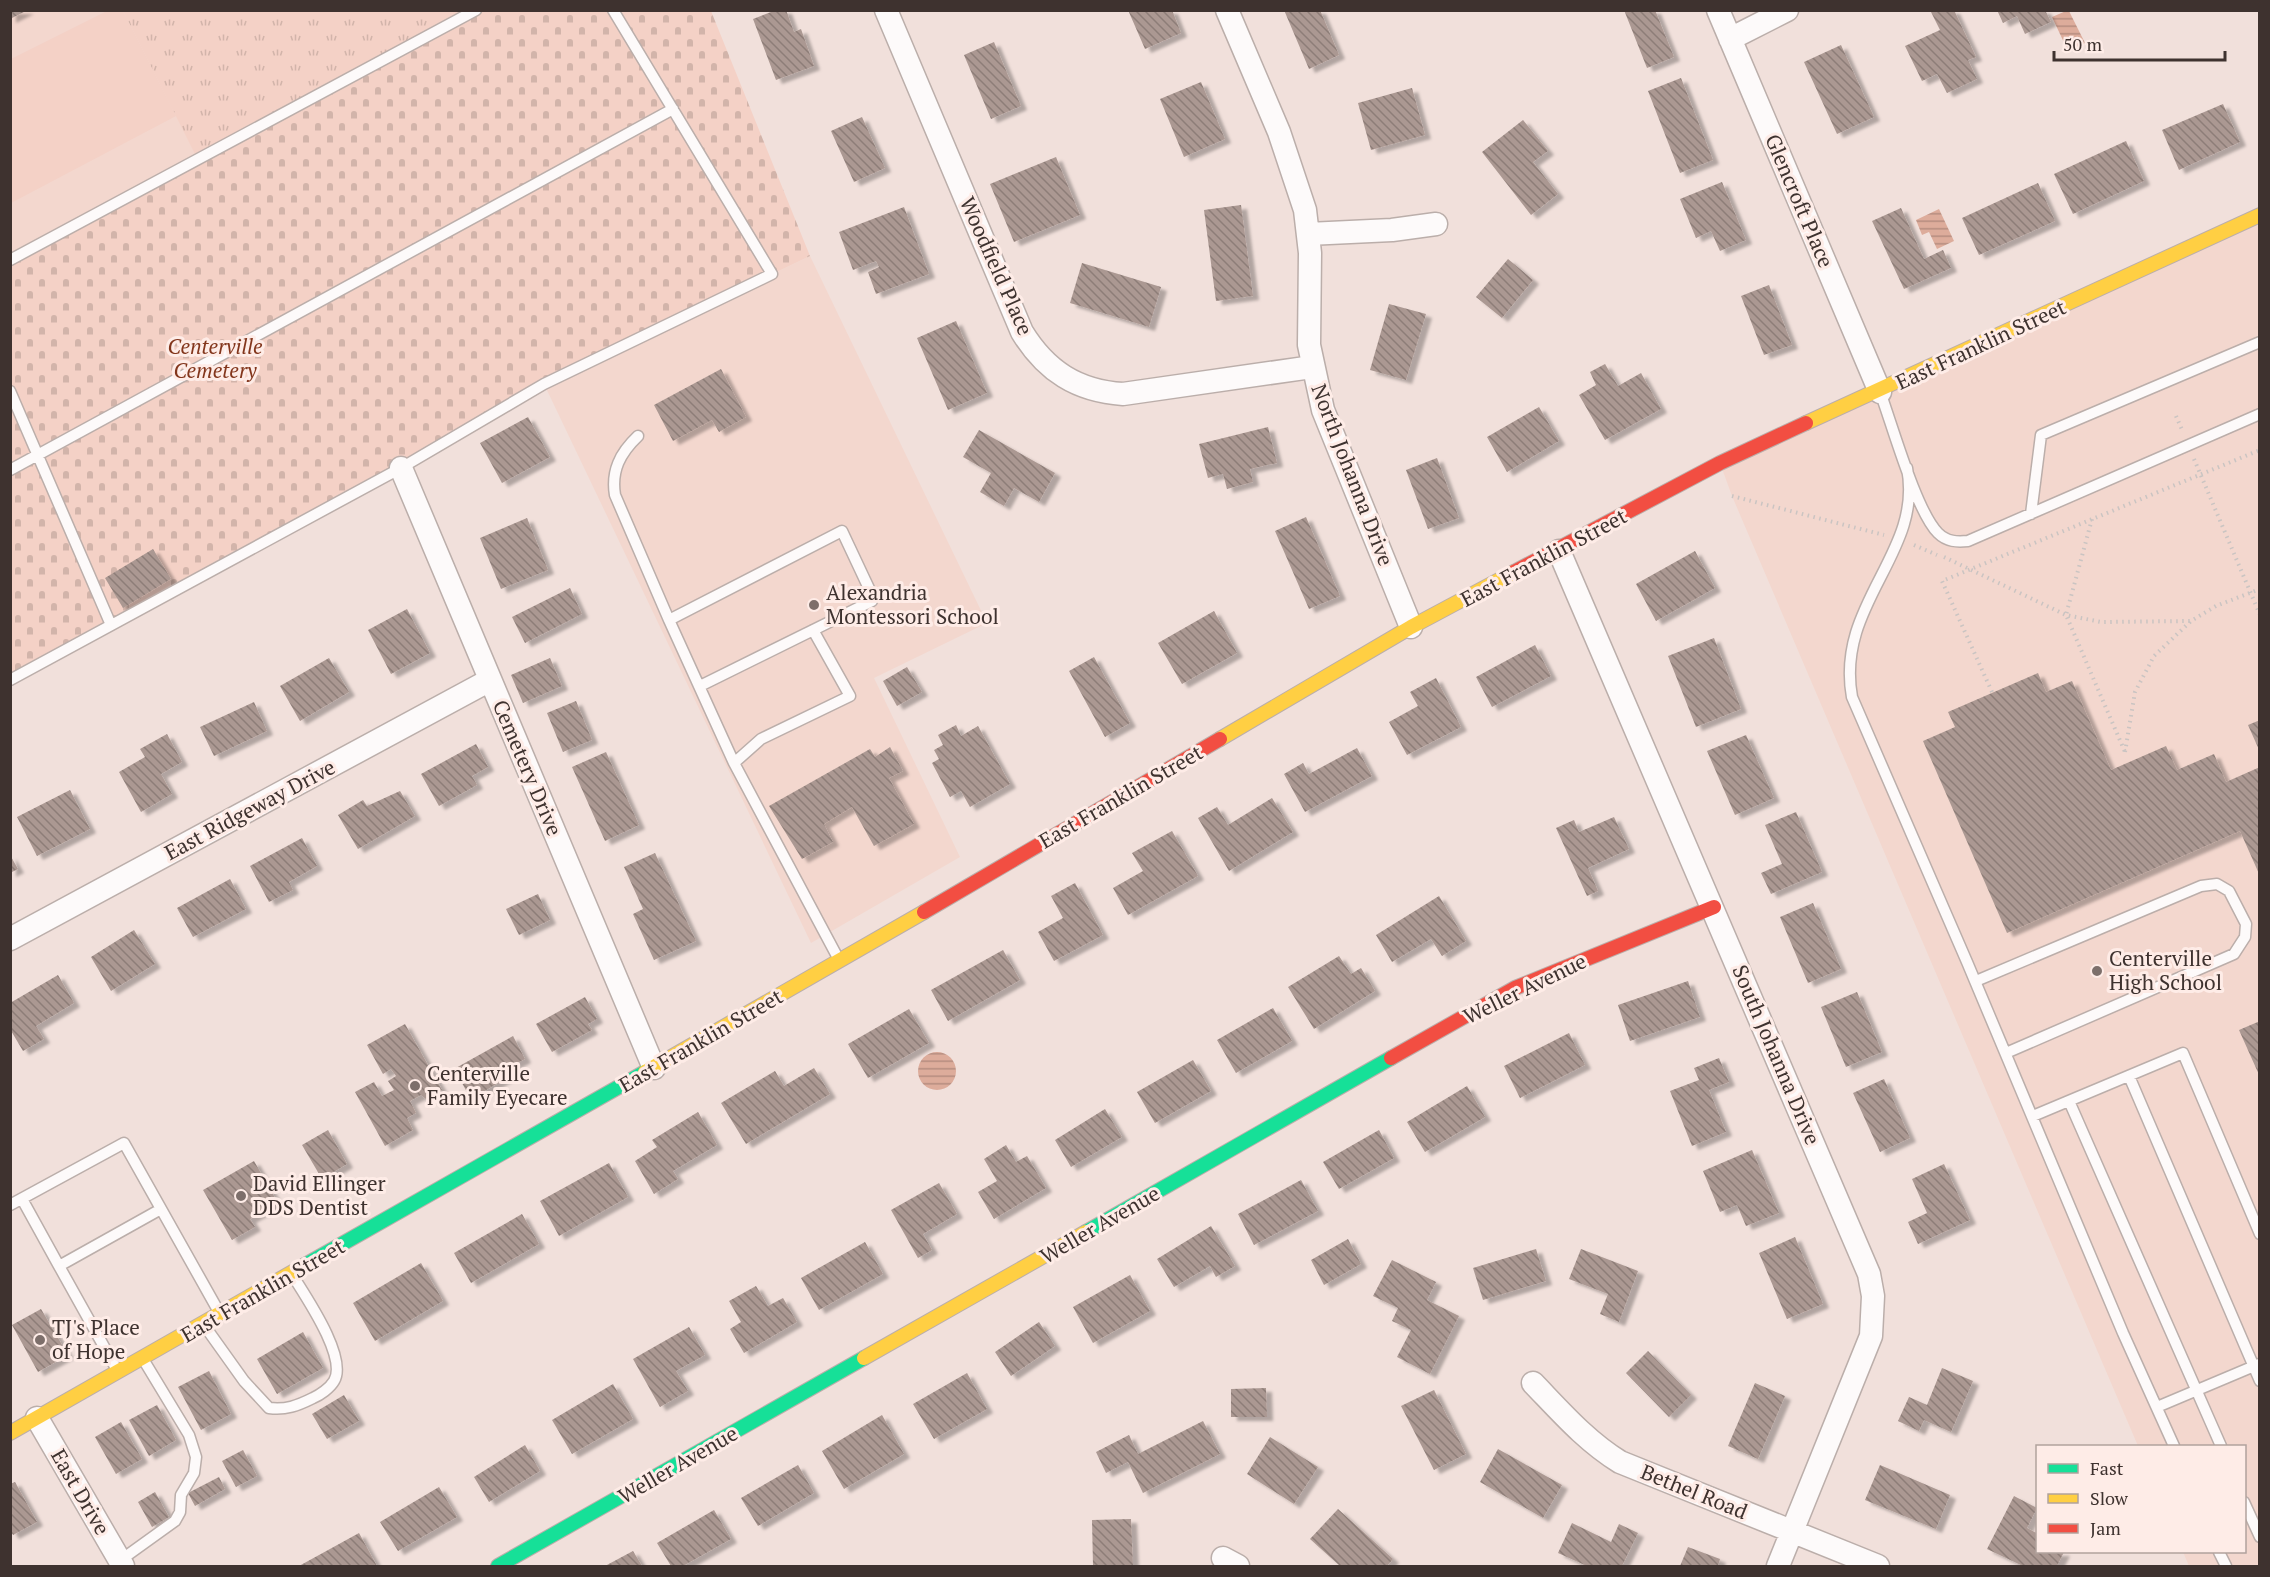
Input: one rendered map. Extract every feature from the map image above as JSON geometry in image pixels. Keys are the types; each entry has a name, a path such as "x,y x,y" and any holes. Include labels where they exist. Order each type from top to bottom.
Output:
{"street":[{"name":"Woodfield Place","path":"886,10 1022,332 1046,364 1063,378 1081,387 1101,392 1123,393 1312,367"},
{"name":"North Johanna Drive","path":"1227,10 1292,165 1308,234 1312,367 1323,410 1411,627"},
{"name":"Glencroft Place","path":"1718,10 1880,392"},
{"path":"1730,39 1787,10"},
{"name":"East Franklin Street","path":"10,1433 204,1325 840,961 1411,627 1559,551 1720,463 1880,392 2259,215"},
{"path":"1308,234 1392,230 1436,224"},
{"name":"Cemetery Drive","path":"401,468 654,1068"},
{"name":"South Johanna Drive","path":"1559,551 1714,907 1869,1274 1873,1296 1870,1336 1778,1566"},
{"name":"East Ridgeway Drive","path":"10,939 490,680"},
{"name":"Weller Avenue","path":"498,1566 1515,988 1714,907"},
{"name":"Bethel Road","path":"1533,1383 1579,1431 1598,1448 1620,1462 1878,1566"},
{"name":"East Drive","path":"37,1418 118,1565"}],"lane":[{"path":"10,260 476,10"},
{"path":"10,680 401,468 544,384 772,274 613,10"},
{"path":"10,470 673,109"},
{"path":"2031,514 2041,435 2259,342"},
{"path":"10,390 111,625"},
{"path":"1880,392 1923,510 1937,532 1946,539 1957,542 1968,541 2259,414"},
{"path":"638,436 616,465 613,475 615,495 734,763 840,961"},
{"path":"1907,468 1911,486 1910,506 1898,539 1855,629 1848,678 1852,697 1976,981 2123,1333 2174,1445"},
{"path":"669,620 841,530 874,599 700,686"},
{"path":"734,763 761,739 850,696 813,630"},
{"path":"1976,981 2201,886 2217,885 2229,891 2246,924 2245,938 2234,954 2006,1053"},
{"path":"2033,1116 2183,1053 2259,1234"},
{"path":"2129,1076 2256,1365 2259,1381"},
{"path":"2069,1101 2221,1445"},
{"path":"10,1205 124,1143 221,1315"},
{"path":"22,1199 118,1373"},
{"path":"59,1266 161,1209"},
{"path":"204,1325 244,1381 268,1408 285,1410 320,1395 334,1382 338,1370 331,1343 292,1274"},
{"path":"118,1565 175,1521 180,1512 181,1495 194,1473 196,1457 189,1435 143,1359"},
{"path":"2157,1407 2256,1365"},
{"path":"2246,1507 2259,1537"}],"path":[{"path":"2176,416 2184,436"},
{"path":"1992,692 1942,581 2201,476 2259,450"},
{"path":"2193,456 2259,615"},
{"path":"1732,496 1898,539 1973,569 2066,615 2101,622 2191,621"},
{"path":"2092,519 2066,615 2125,752 2135,693 2154,656 2191,621 2216,606 2259,589"}],"shaded area":[{"path":"11,11 477,11 11,263"},
{"path":"2069,11 2085,43 2068,51 2052,17"},
{"path":"1939,209 1954,241 1937,249 1929,232 1922,235 1916,220"},
{"name":"Centerville High School","path":"2259,215 2259,1566 2189,1566 2183,1553 2246,1553 2246,1445 2138,1445 1732,496 1720,463"},
{"name":"Alexandria Montessori School","path":"810,256 987,623 874,678 960,857 811,943 544,384"},
{"path":"937,1052 950,1058 956,1071 950,1084 937,1090 924,1084 918,1071 924,1058"}],"green space":[{"path":"107,11 123,11 176,116 11,203 11,59"},
{"path":"123,11 476,11 198,160"},
{"name":"Centerville Cemetery","path":"476,11 711,11 810,256 544,384 11,680 11,260"}],"building":[{"path":"10,10 28,10 10,19"},
{"path":"776,10 786,10 794,32 801,29 814,66 776,80 753,19"},
{"path":"1128,10 1172,10 1181,33 1145,49"},
{"path":"1284,10 1320,10 1339,55 1309,69"},
{"path":"1624,10 1655,10 1674,57 1647,68"},
{"path":"1930,10 1954,10 1976,57 1968,60 1977,79 1947,93 1937,74 1922,81 1905,46 1940,30"},
{"path":"1997,10 2045,10 2051,22 2025,34 2017,16 2003,23"},
{"path":"994,42 1021,106 991,119 964,55"},
{"path":"1841,45 1874,117 1837,134 1804,62"},
{"path":"1681,78 1713,160 1680,173 1648,91"},
{"path":"1201,82 1225,139 1184,157 1160,99"},
{"path":"1412,88 1425,135 1371,150 1358,103"},
{"path":"2223,104 2240,142 2179,170 2162,130"},
{"path":"862,117 885,168 854,182 831,131"},
{"path":"1523,120 1548,151 1533,162 1558,194 1531,215 1482,152"},
{"path":"2126,141 2144,181 2073,214 2054,174"},
{"path":"1056,157 1080,215 1014,242 990,184"},
{"path":"1722,182 1746,240 1720,251 1711,231 1696,238 1680,199"},
{"path":"2038,183 2055,221 1979,255 1962,218"},
{"path":"1241,205 1253,296 1216,301 1204,210"},
{"path":"904,207 929,274 876,294 868,272 879,267 876,261 853,270 839,232"},
{"path":"1901,208 1924,259 1943,250 1951,268 1904,289 1872,221"},
{"path":"1508,259 1533,280 1502,318 1476,297"},
{"path":"1082,263 1161,287 1149,327 1070,303"},
{"path":"1769,285 1792,345 1764,355 1741,296"},
{"path":"1389,304 1426,314 1406,380 1370,370"},
{"path":"956,321 987,393 948,410 917,338"},
{"path":"1605,364 1618,386 1641,373 1661,409 1605,440 1579,395 1596,385 1590,372"},
{"path":"721,369 746,417 719,432 712,420 673,441 654,405"},
{"path":"1539,407 1559,441 1507,472 1487,437"},
{"path":"528,417 550,457 502,483 480,443"},
{"path":"1268,427 1277,463 1250,469 1253,482 1227,489 1223,474 1208,478 1199,444"},
{"path":"979,430 1055,473 1039,502 1014,488 1004,506 980,492 991,473 963,457"},
{"path":"1437,458 1459,518 1428,529 1406,470"},
{"path":"1306,517 1340,596 1309,609 1275,531"},
{"path":"527,518 548,570 501,589 480,538"},
{"path":"153,549 171,579 123,608 105,578"},
{"path":"1695,551 1715,588 1656,621 1636,584"},
{"path":"570,588 582,614 525,643 512,617"},
{"path":"407,609 430,653 391,674 368,630"},
{"path":"1214,611 1237,653 1182,684 1158,643"},
{"path":"1714,638 1741,709 1696,727 1668,656"},
{"path":"1535,645 1551,676 1492,707 1476,677"},
{"path":"1094,657 1130,723 1105,737 1069,671"},
{"path":"329,658 349,692 300,721 280,686"},
{"path":"550,658 562,686 523,703 511,675"},
{"path":"907,667 922,692 897,706 883,681"},
{"name":"Centerville High School","path":"2038,673 2046,692 2072,681 2111,770 2166,746 2177,770 2214,754 2226,782 2260,767 2260,876 2240,831 2007,933 1923,741 1955,727 1948,712"},
{"path":"1436,678 1461,727 1407,755 1389,722 1418,706 1410,692"},
{"path":"576,701 592,740 563,752 547,713"},
{"path":"254,702 267,731 214,756 200,727"},
{"path":"2260,720 2260,752 2248,725"},
{"path":"956,725 961,736 978,726 1010,784 970,807 961,791 950,797 932,763 939,759 934,750 943,745 938,735"},
{"path":"167,734 182,762 161,774 172,794 141,812 119,772 145,757 140,749"},
{"path":"1746,735 1774,798 1735,815 1707,751"},
{"path":"476,744 488,767 472,776 477,785 439,806 421,774"},
{"path":"890,747 903,771 889,778 914,824 874,846 852,807 824,824 833,842 802,859 769,806 870,749 875,757"},
{"path":"1357,748 1372,776 1305,812 1284,774 1303,763 1309,774"},
{"path":"606,752 639,825 605,841 572,767"},
{"path":"70,790 90,829 37,856 17,817"},
{"path":"400,791 415,816 358,849 338,815 363,800 367,806"},
{"path":"1272,798 1293,832 1229,871 1198,818 1217,807 1228,825"},
{"path":"1796,812 1822,872 1771,894 1761,873 1782,864 1765,825"},
{"path":"1614,817 1629,849 1588,868 1598,891 1587,896 1556,828 1574,820 1579,832"},
{"path":"1172,831 1198,876 1128,915 1113,888 1143,871 1132,853"},
{"path":"302,838 317,866 289,882 293,890 269,902 250,866"},
{"path":"655,853 696,941 654,960 633,914 643,909 624,867"},
{"path":"10,855 18,869 10,873"},
{"path":"230,879 246,909 193,937 177,908"},
{"path":"1075,883 1103,935 1054,961 1038,932 1063,918 1051,896"},
{"path":"538,894 550,920 519,935 506,909"},
{"path":"1439,896 1466,941 1442,956 1431,939 1392,962 1376,935"},
{"path":"1813,903 1841,969 1808,983 1780,917"},
{"path":"134,930 155,964 111,991 91,957"},
{"path":"1003,950 1020,980 948,1021 931,990"},
{"path":"1339,956 1351,974 1361,968 1375,991 1314,1029 1288,987"},
{"path":"58,975 74,1003 36,1026 44,1039 23,1051 10,1029 10,1003"},
{"path":"1688,981 1700,1017 1630,1041 1618,1005"},
{"path":"1857,992 1882,1052 1846,1067 1821,1007"},
{"path":"585,997 597,1019 588,1024 592,1030 552,1052 536,1024"},
{"path":"1273,1008 1292,1041 1236,1073 1217,1040"},
{"path":"909,1009 929,1043 868,1078 848,1044"},
{"name":"Centerville High School","path":"2260,1021 2260,1077 2239,1030"},
{"name":"Centerville Family Eyecare","path":"405,1024 442,1090 426,1099 421,1095 410,1101 416,1113 407,1118 413,1130 385,1146 355,1092 374,1082 382,1096 394,1090 388,1081 396,1076 391,1069 383,1074 367,1045"},
{"path":"1569,1033 1585,1065 1520,1098 1504,1066"},
{"path":"513,1036 525,1059 506,1069 510,1076 471,1099 454,1069"},
{"path":"1719,1058 1729,1082 1709,1090 1726,1132 1692,1146 1670,1091 1699,1080 1694,1068"},
{"path":"1193,1060 1211,1091 1155,1123 1137,1092"},
{"path":"814,1068 830,1094 746,1144 721,1103 775,1071 784,1086"},
{"path":"1884,1079 1910,1138 1880,1152 1853,1093"},
{"path":"1467,1086 1485,1117 1425,1152 1407,1122"},
{"path":"1105,1109 1122,1137 1071,1167 1055,1140"},
{"path":"698,1112 717,1145 673,1171 678,1179 654,1194 635,1161 657,1147 652,1140"},
{"path":"328,1130 347,1164 322,1179 302,1145"},
{"path":"1379,1130 1394,1158 1339,1189 1323,1162"},
{"path":"1006,1145 1016,1162 1027,1156 1046,1188 994,1219 978,1192 997,1181 984,1159"},
{"path":"1752,1150 1779,1213 1746,1226 1737,1205 1720,1212 1703,1171"},
{"name":"David Ellinger DDS Dentist","path":"254,1161 278,1203 250,1219 255,1227 232,1240 203,1190"},
{"path":"609,1163 628,1197 559,1236 540,1201"},
{"path":"1944,1164 1970,1220 1918,1244 1908,1222 1927,1213 1912,1179"},
{"path":"1301,1180 1318,1211 1254,1245 1238,1214"},
{"path":"939,1183 957,1214 923,1234 932,1250 918,1258 891,1210"},
{"path":"522,1214 539,1244 471,1283 454,1253"},
{"path":"1211,1226 1235,1266 1216,1277 1210,1266 1174,1287 1157,1259"},
{"path":"1795,1237 1823,1304 1787,1319 1759,1253"},
{"path":"1348,1239 1361,1264 1324,1285 1311,1260"},
{"path":"865,1242 883,1274 819,1310 801,1278"},
{"path":"1536,1249 1546,1281 1483,1300 1473,1268"},
{"path":"1581,1249 1638,1271 1619,1322 1600,1314 1608,1294 1569,1279"},
{"path":"1392,1260 1436,1282 1427,1300 1459,1316 1430,1374 1397,1357 1411,1330 1392,1321 1398,1308 1373,1296"},
{"path":"421,1263 443,1301 375,1341 353,1303"},
{"path":"1130,1275 1150,1311 1093,1343 1073,1307"},
{"path":"756,1286 768,1306 783,1298 797,1322 744,1353 730,1329 741,1322 729,1301"},
{"name":"TJ's Place of Hope","path":"41,1309 68,1355 38,1372 12,1325"},
{"path":"1039,1322 1055,1346 1011,1376 995,1352"},
{"path":"689,1327 705,1355 676,1371 688,1391 660,1407 633,1359"},
{"path":"303,1332 323,1368 277,1394 257,1359"},
{"path":"1648,1351 1691,1395 1669,1417 1626,1373"},
{"path":"1942,1368 1973,1381 1951,1432 1924,1420 1919,1431 1898,1421 1909,1397 1927,1405"},
{"path":"209,1371 231,1414 201,1430 178,1387"},
{"path":"967,1373 987,1409 934,1439 913,1404"},
{"path":"1755,1383 1785,1396 1758,1459 1728,1446"},
{"path":"613,1384 633,1419 572,1454 552,1420"},
{"path":"1266,1388 1267,1417 1231,1417 1231,1389"},
{"path":"1434,1390 1466,1454 1434,1470 1401,1406"},
{"path":"344,1395 359,1421 327,1439 312,1414"},
{"path":"157,1405 176,1440 149,1456 129,1420"},
{"path":"882,1415 904,1454 844,1489 822,1451"},
{"path":"1203,1421 1220,1454 1143,1493 1128,1462 1106,1473 1096,1452 1129,1435 1138,1454"},
{"path":"121,1422 142,1459 116,1474 95,1437"},
{"path":"1270,1437 1318,1467 1294,1504 1247,1474"},
{"path":"525,1445 540,1471 489,1502 474,1477"},
{"path":"1498,1449 1562,1485 1543,1518 1480,1482"},
{"path":"243,1450 257,1476 236,1487 222,1461"},
{"path":"798,1465 814,1493 758,1526 741,1498"},
{"path":"1880,1465 1950,1495 1936,1529 1865,1500"},
{"path":"219,1477 225,1489 195,1506 188,1493"},
{"path":"15,1482 37,1522 13,1535 10,1530 10,1484"},
{"path":"439,1487 457,1517 398,1551 380,1522"},
{"path":"155,1492 169,1517 152,1527 138,1502"},
{"path":"2014,1496 2036,1507 2027,1528 2036,1533 2036,1553 2064,1553 2057,1566 2023,1566 1987,1549"},
{"path":"1338,1509 1393,1559 1387,1566 1340,1566 1310,1539"},
{"path":"714,1510 731,1539 683,1566 671,1566 657,1543"},
{"path":"1131,1519 1133,1566 1093,1566 1092,1520"},
{"path":"1572,1523 1611,1542 1619,1524 1638,1533 1622,1566 1587,1566 1558,1553"},
{"path":"359,1533 377,1566 299,1566"},
{"path":"1688,1547 1720,1559 1718,1566 1680,1566"},
{"path":"633,1551 642,1566 605,1566"}],"traffic: fast":[{"path":"1086,1232 1391,1058"},
{"path":"305,1265 645,1072"},
{"path":"498,1566 864,1358"}],"traffic: slow":[{"path":"1806,423 2260,215"},
{"path":"1220,739 1411,627 1514,572"},
{"path":"645,1072 924,912"},
{"path":"864,1358 1086,1232"},
{"path":"10,1433 305,1265"}],"traffic: jam":[{"path":"1514,572 1720,463 1806,423"},
{"path":"924,912 1220,739"},
{"path":"1391,1058 1515,988 1714,907"}],"place":[{"name":"Alexandria Montessori School","path":"814,605"},
{"name":"Centerville High School","path":"2097,971"},
{"name":"Centerville Family Eyecare","path":"415,1086"},
{"name":"David Ellinger DDS Dentist","path":"241,1196"},
{"name":"TJ's Place of Hope","path":"40,1340"}]}
